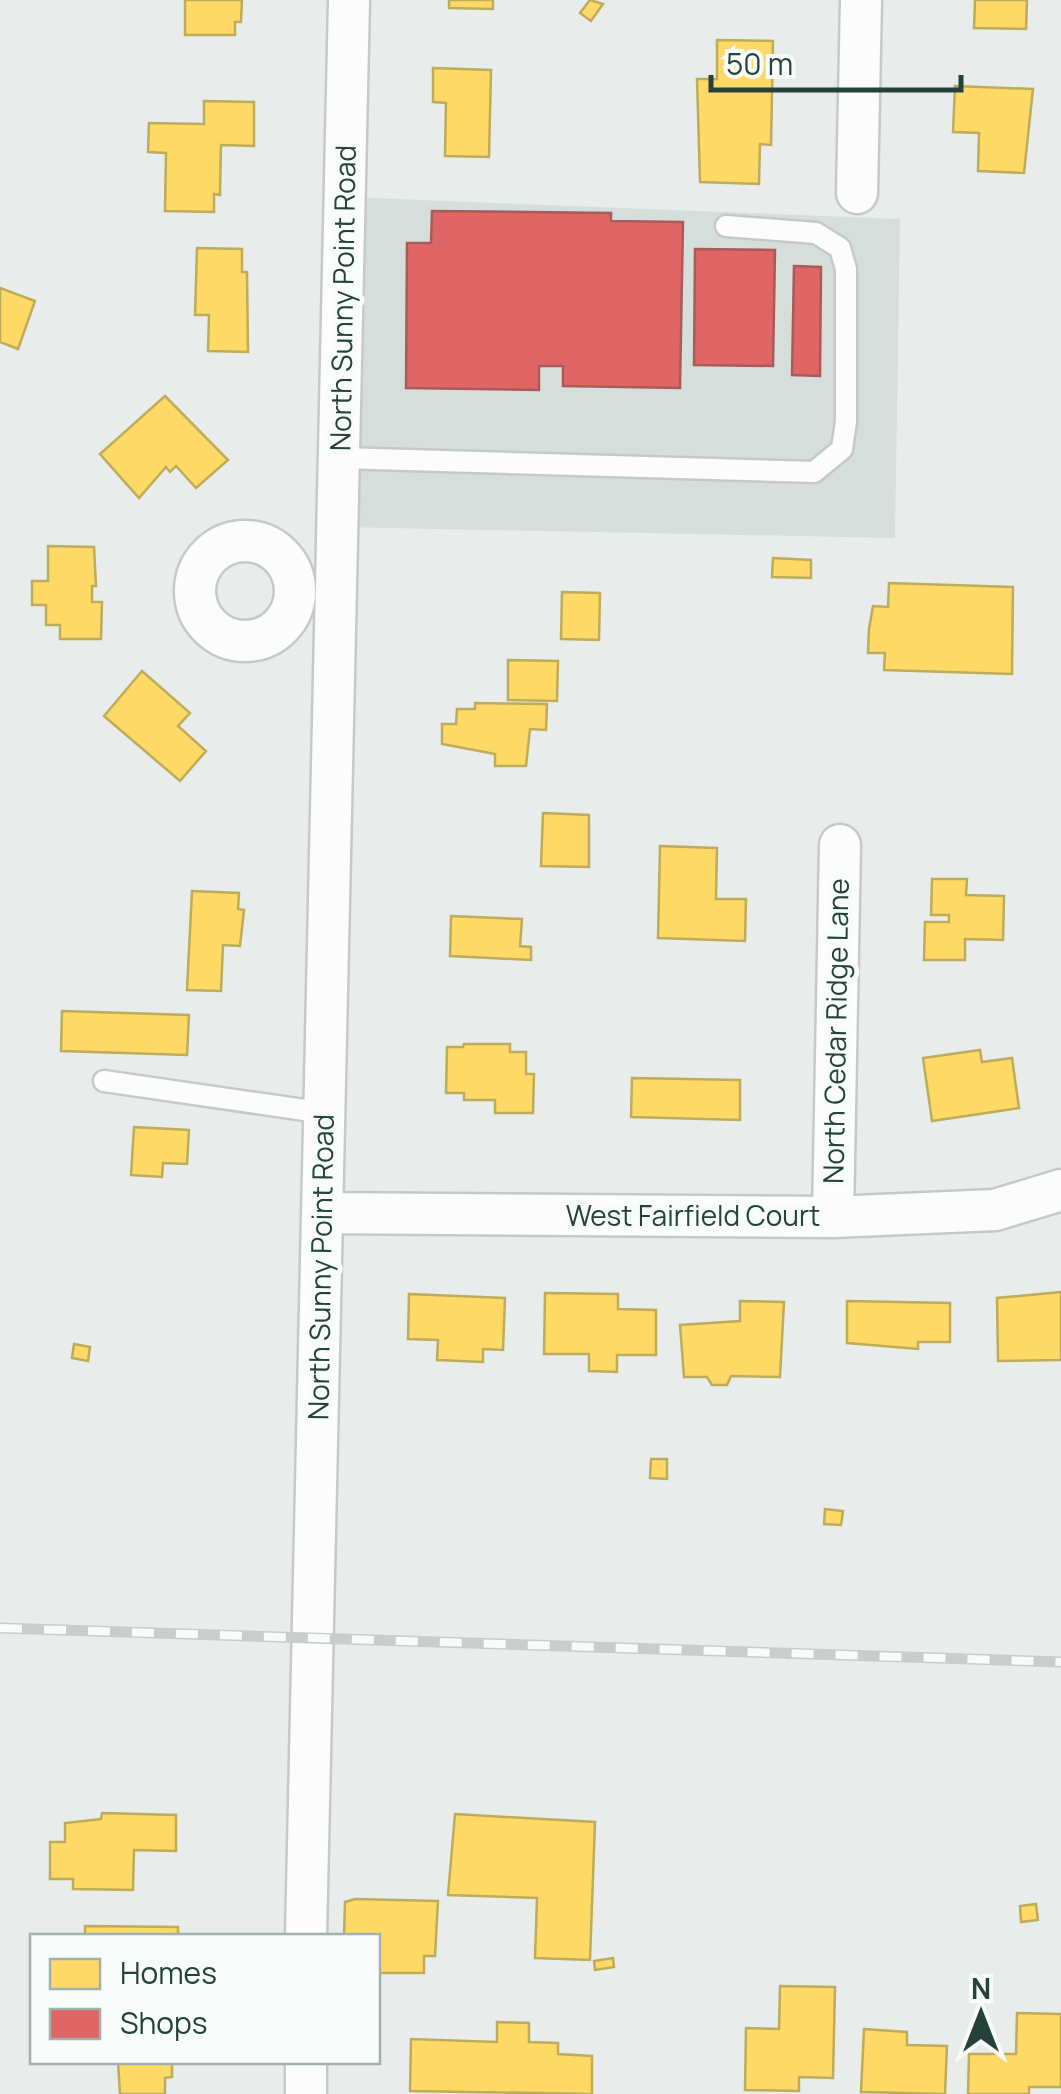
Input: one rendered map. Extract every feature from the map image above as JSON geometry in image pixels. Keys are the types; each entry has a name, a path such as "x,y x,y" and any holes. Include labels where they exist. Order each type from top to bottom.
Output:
{"street":[{"name":"North Sunny Point Road","path":"306,1934 348,0"},
{"path":"858,194 861,0"},
{"path":"294,594 337,596"},
{"name":"North Cedar Ridge Lane","path":"833,1216 840,845"},
{"name":"West Fairfield Court","path":"323,1213 833,1216 995,1210 1061,1190"},
{"path":"306,2064 306,2094"}],"lane":[{"path":"340,458 814,472 842,448 846,421 846,270 840,248 816,234 726,226"},
{"path":"104,1081 325,1114"}],"shaded area":[{"path":"345,197 900,219 895,538 338,527"}],"building: Homes":[{"path":"185,0 242,0 241,22 235,22 235,35 185,35"},
{"path":"449,0 493,0 493,9 449,8"},
{"path":"590,0 603,4 591,21 580,13"},
{"path":"975,0 1027,0 1026,29 974,28"},
{"path":"717,40 773,41 771,145 760,144 759,184 700,182 697,79 717,79"},
{"path":"433,68 491,70 489,157 445,156 446,103 433,102"},
{"path":"955,86 1033,89 1024,173 978,171 979,133 953,132"},
{"path":"204,101 254,102 254,146 221,145 220,195 214,194 214,212 165,211 166,153 148,152 149,123 204,124"},
{"path":"197,248 242,249 242,272 247,272 248,352 208,351 209,315 195,315"},
{"path":"0,288 35,301 18,349 0,342"},
{"path":"165,396 228,460 196,488 176,466 170,472 166,467 139,498 100,454"},
{"path":"48,546 94,547 96,586 92,586 92,602 102,602 101,639 60,639 60,625 46,625 46,605 32,605 32,581 48,581"},
{"path":"773,558 811,560 811,578 772,577"},
{"path":"889,583 1013,587 1012,674 884,670 885,653 868,653 869,629 873,606 888,607"},
{"path":"562,592 600,593 599,640 561,639"},
{"path":"508,660 558,661 557,701 508,700"},
{"path":"142,671 190,713 178,726 206,751 180,781 104,716"},
{"path":"475,703 547,704 546,730 530,729 526,766 495,766 495,754 442,744 442,724 456,724 457,709 475,709"},
{"path":"543,813 589,815 589,867 541,866"},
{"path":"660,846 717,848 716,899 746,899 745,941 658,938"},
{"path":"932,879 967,879 966,895 1004,896 1003,940 965,939 965,960 924,960 925,922 949,922 949,915 931,915"},
{"path":"192,891 239,893 238,909 244,910 240,946 223,945 221,991 187,990"},
{"path":"451,916 522,919 520,946 531,947 531,960 450,956"},
{"path":"62,1011 189,1015 187,1055 61,1051"},
{"path":"510,1044 510,1052 526,1052 526,1074 534,1074 533,1113 495,1113 495,1100 464,1100 464,1093 446,1093 447,1047"},
{"path":"980,1050 982,1062 1012,1058 1019,1108 932,1121 923,1058"},
{"path":"632,1078 740,1080 740,1120 631,1117"},
{"path":"134,1127 189,1130 187,1164 163,1163 162,1177 131,1175"},
{"path":"1061,1292 1061,1360 998,1361 997,1298"},
{"path":"545,1293 618,1294 618,1309 656,1310 656,1355 617,1355 617,1372 589,1371 589,1354 544,1354"},
{"path":"409,1294 505,1298 503,1350 483,1349 483,1362 437,1360 438,1340 408,1339"},
{"path":"740,1301 784,1302 780,1377 731,1376 727,1385 712,1385 707,1377 684,1377 680,1325 740,1321"},
{"path":"847,1301 950,1303 950,1342 918,1342 918,1349 847,1343"},
{"path":"74,1344 90,1347 88,1361 72,1358"},
{"path":"651,1459 667,1459 667,1479 650,1478"},
{"path":"825,1509 843,1511 841,1525 824,1524"},
{"path":"102,1813 176,1815 176,1851 134,1850 133,1890 73,1889 73,1879 50,1879 50,1842 65,1842 65,1823 101,1819"},
{"path":"455,1814 595,1822 590,1960 535,1958 537,1898 448,1895"},
{"path":"438,1901 435,1956 424,1956 424,1973 380,1973 380,1934 344,1934 345,1902"},
{"path":"1036,1904 1038,1920 1021,1922 1020,1906"},
{"path":"85,1926 178,1927 178,1934 85,1934"},
{"path":"613,1958 614,1967 595,1970 594,1961"},
{"path":"780,1986 835,1987 833,2078 799,2077 799,2091 745,2090 746,2028 779,2029"},
{"path":"1017,2013 1061,2014 1061,2087 1029,2087 1029,2094 968,2094 969,2054 1016,2054"},
{"path":"497,2022 529,2023 529,2042 558,2043 558,2054 592,2056 592,2094 410,2091 411,2039 497,2042"},
{"path":"864,2029 907,2032 907,2045 947,2046 945,2094 861,2092"},
{"path":"118,2064 172,2064 172,2077 165,2078 165,2094 120,2094"}],"building: Shops":[{"path":"432,211 611,213 611,221 683,222 680,388 563,386 563,366 539,366 539,390 406,388 407,243 431,243"},
{"path":"695,249 775,250 773,366 694,365"},
{"path":"794,266 821,267 820,376 792,375"}],"railway":[{"path":"0,1628 1061,1662"}]}
